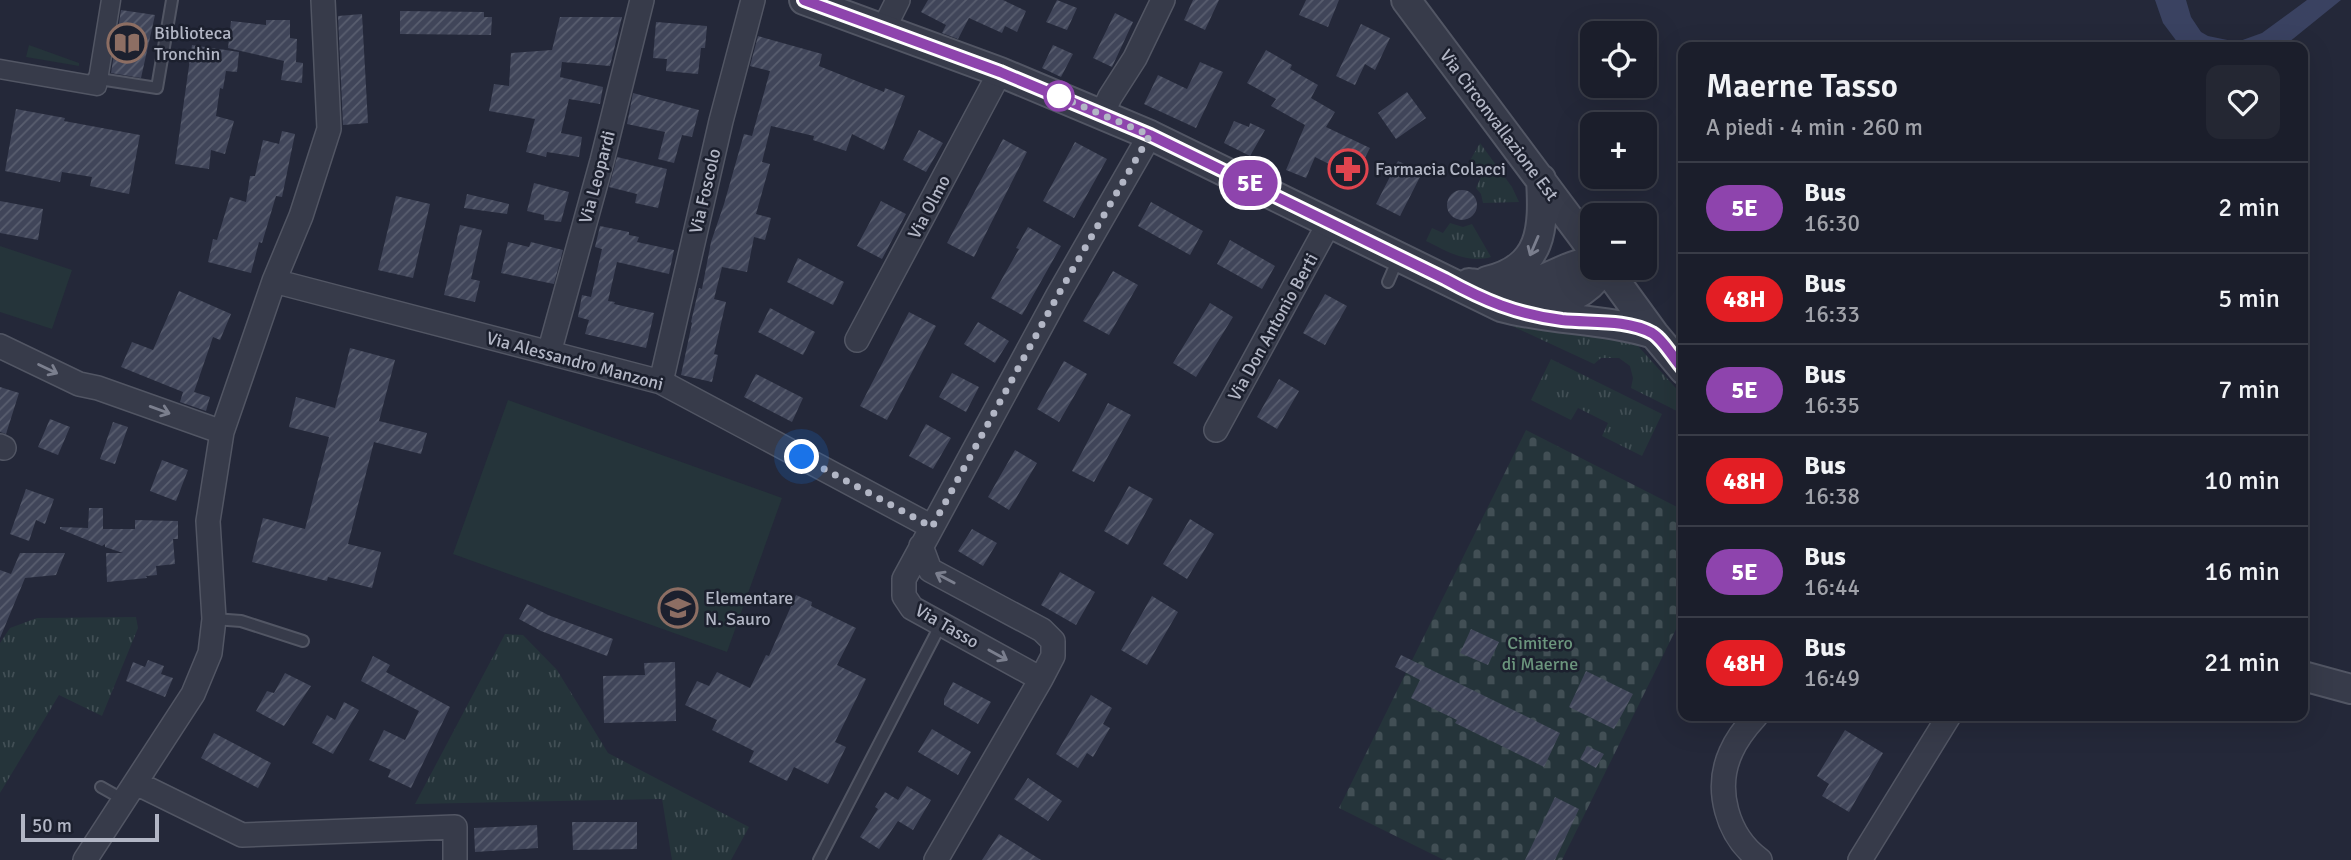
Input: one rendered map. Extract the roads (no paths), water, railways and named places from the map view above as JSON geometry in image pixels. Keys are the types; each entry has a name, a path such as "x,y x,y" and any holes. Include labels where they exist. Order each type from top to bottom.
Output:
{"street":[{"path":"8,67 97,86 111,0"},
{"path":"85,860 193,694 209,653 214,619 208,521 222,432 274,281 302,216 329,129 323,0"},
{"name":"Via Leopardi","path":"549,353 602,161 642,0"},
{"name":"Via Foscolo","path":"661,382 721,121 753,0"},
{"path":"804,0 1000,72 1150,135 1329,223 1394,269 1498,288 1532,283 1563,269 1580,265"},
{"path":"884,29 898,0"},
{"path":"1102,114 1135,58 1164,0"},
{"name":"Via Circonvallazione Est","path":"1406,0 1580,233"},
{"name":"Via Olmo","path":"857,340 1000,72"},
{"name":"Via Tasso","path":"1041,679 912,608 904,596 905,579 1058,295 1150,135"},
{"path":"1476,284 1516,271 1531,256 1537,244 1543,213 1541,179"},
{"name":"Via Don Antonio Berti","path":"1216,430 1329,223"},
{"path":"1445,279 1482,299 1520,312 1626,325 1654,334"},
{"path":"1520,312 1559,303 1578,294 1596,280"},
{"path":"1614,280 1678,363"},
{"name":"Via Alessandro Manzoni","path":"274,281 661,382 927,537"},
{"path":"0,346 79,384 98,388 222,432"},
{"path":"927,537 930,570 1042,631 1053,641 1053,656 1041,679 936,860"},
{"path":"2308,677 2351,689"},
{"path":"1751,721 1730,755 1723,786 1728,817 1735,832 1760,860"},
{"path":"1860,860 1946,721"},
{"path":"130,791 242,835 455,827 455,860"}],"lane":[{"path":"8,67 157,88 172,0"},
{"path":"214,619 241,621 303,641"},
{"path":"819,860 941,624"},
{"path":"101,787 130,791"}],"water":[{"path":"2155,0 2186,0 2191,17 2201,32 2237,42 2177,42 2163,23"},
{"path":"2307,0 2341,0 2289,42 2237,42 2262,33"}],"place":[{"name":"Biblioteca Tronchin","path":"127,43"},
{"name":"Farmacia Colacci","path":"1348,169"},
{"name":"Elementare N. Sauro","path":"678,608"}],"park label":[{"name":"Cimitero di Maerne","path":"1540,653"}]}
